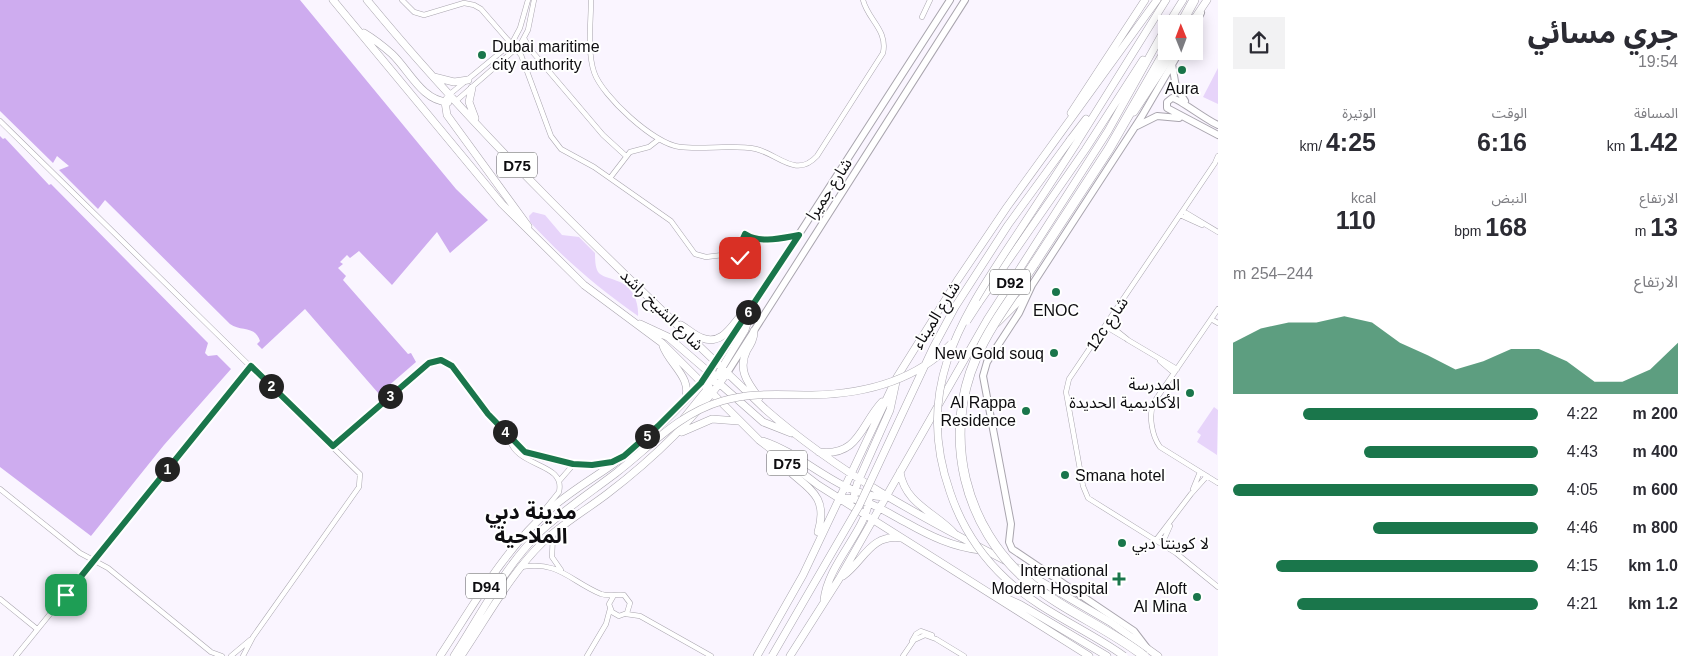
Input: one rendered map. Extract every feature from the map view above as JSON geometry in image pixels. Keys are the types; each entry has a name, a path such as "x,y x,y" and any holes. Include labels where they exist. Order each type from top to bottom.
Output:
{"highway":[{"path":"1185,15 1194,0"},
{"path":"1146,652 1045,594 1021,575 991,540 969,494 963,471 960,437 963,404 968,381 988,335 1127,120 1160,60"}],"main road":[{"name":"شارع الشيخ راشد","path":"333,0 492,192 535,237 584,285 662,343 759,440 773,452 855,509 1089,656"},
{"name":"شارع الشيخ راشد","path":"367,0 456,101 552,201 765,410 793,433 862,482 959,538 985,550 1060,592 1146,652 1158,656"},
{"name":"شارع جميرا","path":"754,303 950,0"},
{"name":"شارع جميرا","path":"440,656 506,555 538,521 556,505 624,456 701,383 714,378 754,331 965,0"},
{"path":"1064,129 1076,104 1145,0"},
{"name":"شارع الميناء","path":"756,656 794,592 897,377 972,259 1157,0"},
{"path":"772,656 864,498 933,348 955,307 1008,224 1073,142 1103,100 1166,0"},
{"path":"1174,15 1183,0"},
{"path":"1197,15 1207,0"},
{"path":"1200,15 1207,0"},
{"path":"357,28 394,56 427,94 445,102 456,101"},
{"path":"454,656 503,576 524,548 541,531 627,464 665,430 701,409 721,401 752,395 811,395 861,391 894,382 922,367 952,343 1158,40"},
{"name":"D92","path":"790,656 839,579 978,335 1019,267 1104,138 1158,40"},
{"path":"1127,120 1142,102 1168,60"},
{"path":"978,335 1008,314 1026,294 1133,129 1174,60"},
{"path":"1172,63 1174,80 1181,97 1195,109 1218,121"},
{"path":"434,77 454,82 468,80"},
{"path":"472,88 469,102 479,125"},
{"path":"450,94 445,102 447,115 513,203 535,237"},
{"path":"1218,125 1197,114 1177,98 1168,100 1166,106 1170,111 1191,119 1218,135"},
{"path":"1133,129 1149,118 1162,116 1177,118 1206,128"},
{"path":"1073,142 974,299 957,332 941,385 938,439 943,469 952,498 968,531 988,560 1010,583 1037,604 1124,656"},
{"path":"1026,294 1019,313 987,362 983,376 1010,524 1010,545 1016,553 1134,631 1146,652"},
{"path":"674,322 702,338 716,339 726,333 742,312 754,303"},
{"path":"671,439 679,425 710,392 714,378 722,368 748,323 754,303"},
{"path":"635,323 662,333 763,422 780,431 793,433"},
{"path":"754,331 752,343 744,357 743,370 747,382 765,410"},
{"path":"662,343 667,356 686,382 685,400"},
{"path":"855,509 854,495 862,482 890,410 897,377"},
{"path":"819,452 836,452 852,444 861,434 876,409 886,399"},
{"path":"671,439 707,420 721,418 740,422"},
{"name":"D94","path":"461,656 522,567 553,534 609,493 671,439"},
{"path":"759,440 792,453 845,486 854,495"},
{"path":"773,452 784,466 810,488 820,501 822,520 811,556"},
{"path":"900,472 904,487 911,498 940,519 959,538"},
{"path":"824,603 832,574 865,515 869,499 862,482"},
{"path":"839,498 854,495 869,499 880,507 945,542 985,550"},
{"path":"869,499 886,497"},
{"path":"839,579 854,566 872,544 883,539 901,538"},
{"path":"978,586 1021,605 1108,656"}],"street":[{"path":"402,0 414,12 424,16 464,3 474,5 517,48 526,66 555,143 610,178 671,221 695,254 706,257 727,254 735,256 758,270"},
{"path":"450,94 512,42 520,28 528,0"},
{"path":"456,101 517,48 524,38 534,0"},
{"path":"591,0 592,60 596,78 606,93 658,140 680,147 756,149 792,166 804,165 811,162 817,156 883,53 884,40 882,32 868,13 863,0"},
{"path":"922,16 930,0"},
{"path":"524,38 530,49 598,129 626,156"},
{"path":"0,121 358,471 361,478 359,487 253,637 243,656"},
{"path":"610,178 626,156 633,151 649,147 658,140"},
{"name":"12c شارع","path":"1156,540 1091,501 1083,486 1066,389 1069,379 1217,162 1218,156"},
{"path":"1182,213 1218,232"},
{"path":"735,256 745,234 776,239 799,235"},
{"path":"1218,309 1214,318 1153,406 1151,417 1156,441 1163,449 1218,483"},
{"path":"1214,318 1218,323"},
{"path":"1106,324 1176,371"},
{"path":"333,446 429,363 436,360 445,361 452,366 509,437 528,454 573,464 598,464 624,456"},
{"path":"16,656 251,366"},
{"path":"509,437 512,446 520,455 552,471 560,480"},
{"path":"538,521 558,494 560,480 573,464"},
{"path":"1200,472 1190,494 1171,523 1156,540 1218,587"},
{"path":"1190,494 1207,476"},
{"path":"0,489 80,554 108,568 213,654 222,656"},
{"path":"1162,544 1171,523"},
{"path":"553,534 552,557 554,563 564,572 597,592 613,596 624,595 640,616 711,656"},
{"path":"522,567 541,565 564,572"},
{"path":"597,592 616,615"},
{"path":"606,624 613,596"},
{"path":"0,599 37,630"},
{"path":"624,614 630,605"},
{"path":"586,656 606,624 616,615 640,616"},
{"path":"903,656 914,636 921,633 936,639 964,656"},
{"path":"232,656 253,637"}],"shaded area":[{"path":"0,0 300,0 456,189 488,220 450,253 437,232 392,285 359,251 350,258 347,255 340,262 343,264 338,268 346,276 343,280 408,354 411,353 416,362 379,394 305,309 262,349 257,344 260,341 255,333 230,324 105,200 98,209 59,170 69,166 57,156 53,163 0,111"},
{"path":"1218,68 1218,104 1203,97"},
{"path":"0,136 3,139 5,138 49,185 51,184 208,343 205,353 208,356 217,355 231,369 164,445 91,536 0,467"},
{"path":"533,212 545,215 562,235 579,237 595,253 596,267 600,274 625,284 632,292 636,301 638,316 595,283 555,248 530,222 529,216"},
{"path":"1214,407 1218,410 1217,455 1197,442 1201,435 1197,432"}],"place":[{"name":"Dubai maritime city authority","path":"482,55"},
{"name":"Aura","path":"1182,70"},
{"name":"ENOC","path":"1056,292"},
{"name":"New Gold souq","path":"1054,353"},
{"name":"المدرسة الأكاديمية الحديدة","path":"1190,393"},
{"name":"Al Rappa Residence","path":"1026,411"},
{"name":"Smana hotel","path":"1065,475"},
{"name":"لا كوينتا دبي","path":"1122,543"},
{"name":"International Modern Hospital","path":"1119,579"},
{"name":"Aloft Al Mina","path":"1197,597"}],"district":[{"name":"مدينة دبي الملاحية","path":"531,523"}],"route":[{"path":"66,595 251,366 333,446 429,363 441,360 452,366 488,414 528,454 579,465 612,462 624,456 658,426 701,383 799,235 760,239 745,234 735,256 740,258"}]}
